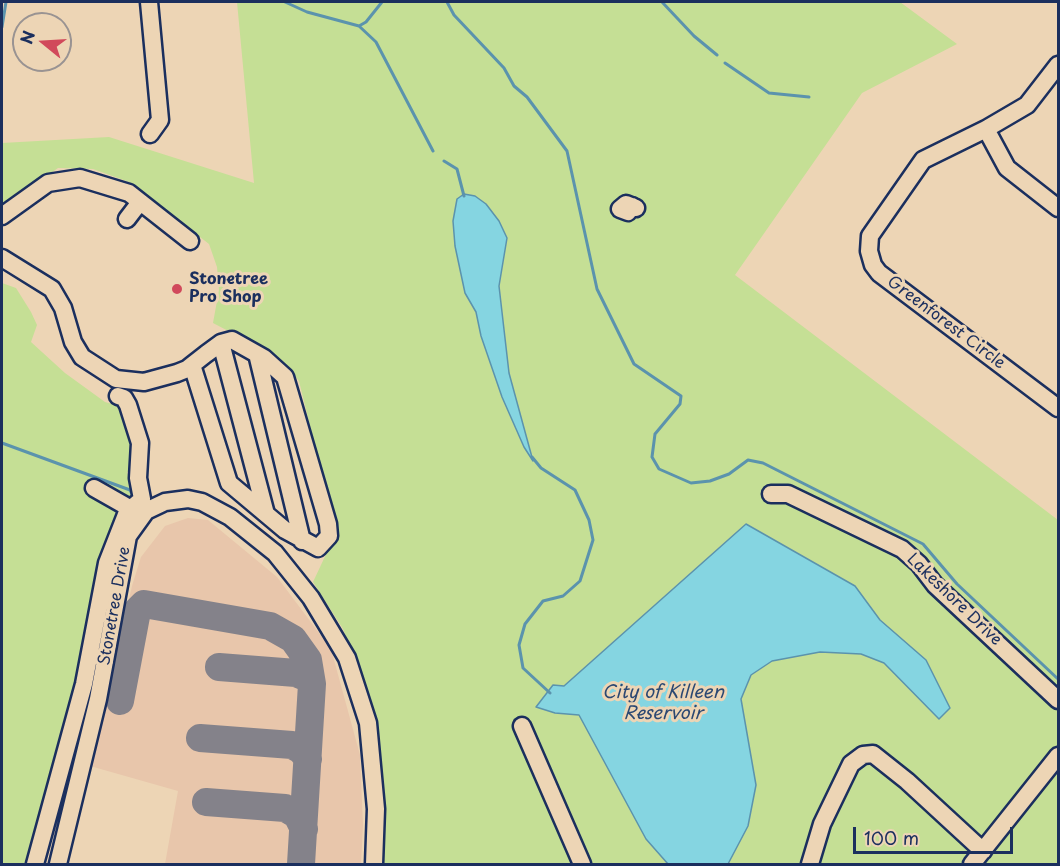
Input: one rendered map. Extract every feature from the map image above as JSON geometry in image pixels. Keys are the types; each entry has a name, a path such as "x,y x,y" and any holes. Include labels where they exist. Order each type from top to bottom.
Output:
{"street":[{"path":"149,2 160,120 150,134"},
{"name":"Greenforest Circle","path":"1059,65 1027,105 986,129 923,160 870,236 870,258 879,273 1059,408"},
{"path":"986,129 1007,168 1059,208"},
{"path":"2,216 48,183 80,178 129,193 190,241"},
{"path":"127,219 140,202"},
{"path":"2,258 52,289 63,308 73,342 82,357 105,374 126,381 144,382 177,373 192,365 221,343 232,340 257,354 285,378 328,524 329,536 318,548 302,541 229,483 192,365"},
{"path":"221,343 266,514"},
{"path":"257,354 302,541"},
{"path":"35,864 84,684 107,563 121,523 142,499 138,478 140,443 128,405 124,398 118,396"},
{"path":"94,488 131,509"},
{"name":"Lakeshore Drive","path":"771,494 788,494 902,549 919,564 935,585 1059,700"},
{"name":"Stonetree Drive","path":"58,864 98,699 128,536 146,511 165,502 188,499 202,502 230,517 275,553 318,608 347,658 368,723 376,809 374,864"},
{"path":"522,726 582,864"},
{"path":"810,864 822,824 851,764 863,755 873,754 907,781 978,858 1059,756"}],"shaded area":[{"path":"188,518 208,520 277,577 331,649 360,755 363,825 361,864 165,864 178,791 90,766 132,586 141,557 165,526"}],"green space":[{"path":"237,2 900,2 957,44 862,93 735,275 1058,520 1058,864 382,864 379,753 363,686 343,629 313,582 336,533 299,381 278,357 213,323 219,290 217,267 209,244 129,182 93,169 58,168 2,207 2,143 109,137 254,183"},
{"path":"2,283 16,288 31,312 37,325 31,342 65,373 105,402 127,408 137,469 127,472 137,496 27,864 2,864"}],"water":[{"path":"464,194 475,196 486,204 499,221 507,238 499,286 509,373 533,461 524,447 502,397 481,336 476,312 465,293 455,246 453,221 457,199"},
{"name":"City of Killeen Reservoir","path":"746,524 855,586 880,620 926,660 950,708 939,719 884,663 861,654 820,652 772,661 751,675 741,699 756,785 748,826 728,864 668,864 646,839 579,715 555,713 536,707 553,685 564,686"}],"waterway":[{"path":"2,27 6,2"},
{"path":"285,2 307,12 359,26 376,42 433,151"},
{"path":"359,26 366,22 382,2"},
{"path":"447,2 454,15 504,68 514,86 527,97 567,151 597,289 634,364 681,396 680,404 655,434 652,457 659,469 691,483 710,481 729,474 748,460 763,463 923,544 957,584 1058,679"},
{"path":"662,2 694,36 717,55"},
{"path":"725,63 769,93 809,97"},
{"path":"444,161 457,169 464,196"},
{"path":"2,443 130,490 134,498"},
{"path":"532,457 541,468 575,490 589,520 593,540 580,581 563,596 543,601 525,624 519,645 523,668 550,693"}],"taxiway":[{"path":"120,701 137,611 144,604 270,626 293,639 308,660 312,684 301,864"},
{"path":"219,667 296,673 308,678 312,684"},
{"path":"200,738 292,745 301,750 308,759"},
{"path":"206,802 285,808 297,815 304,829"}],"place":[{"name":"Stonetree Pro Shop","path":"177,289"}]}
